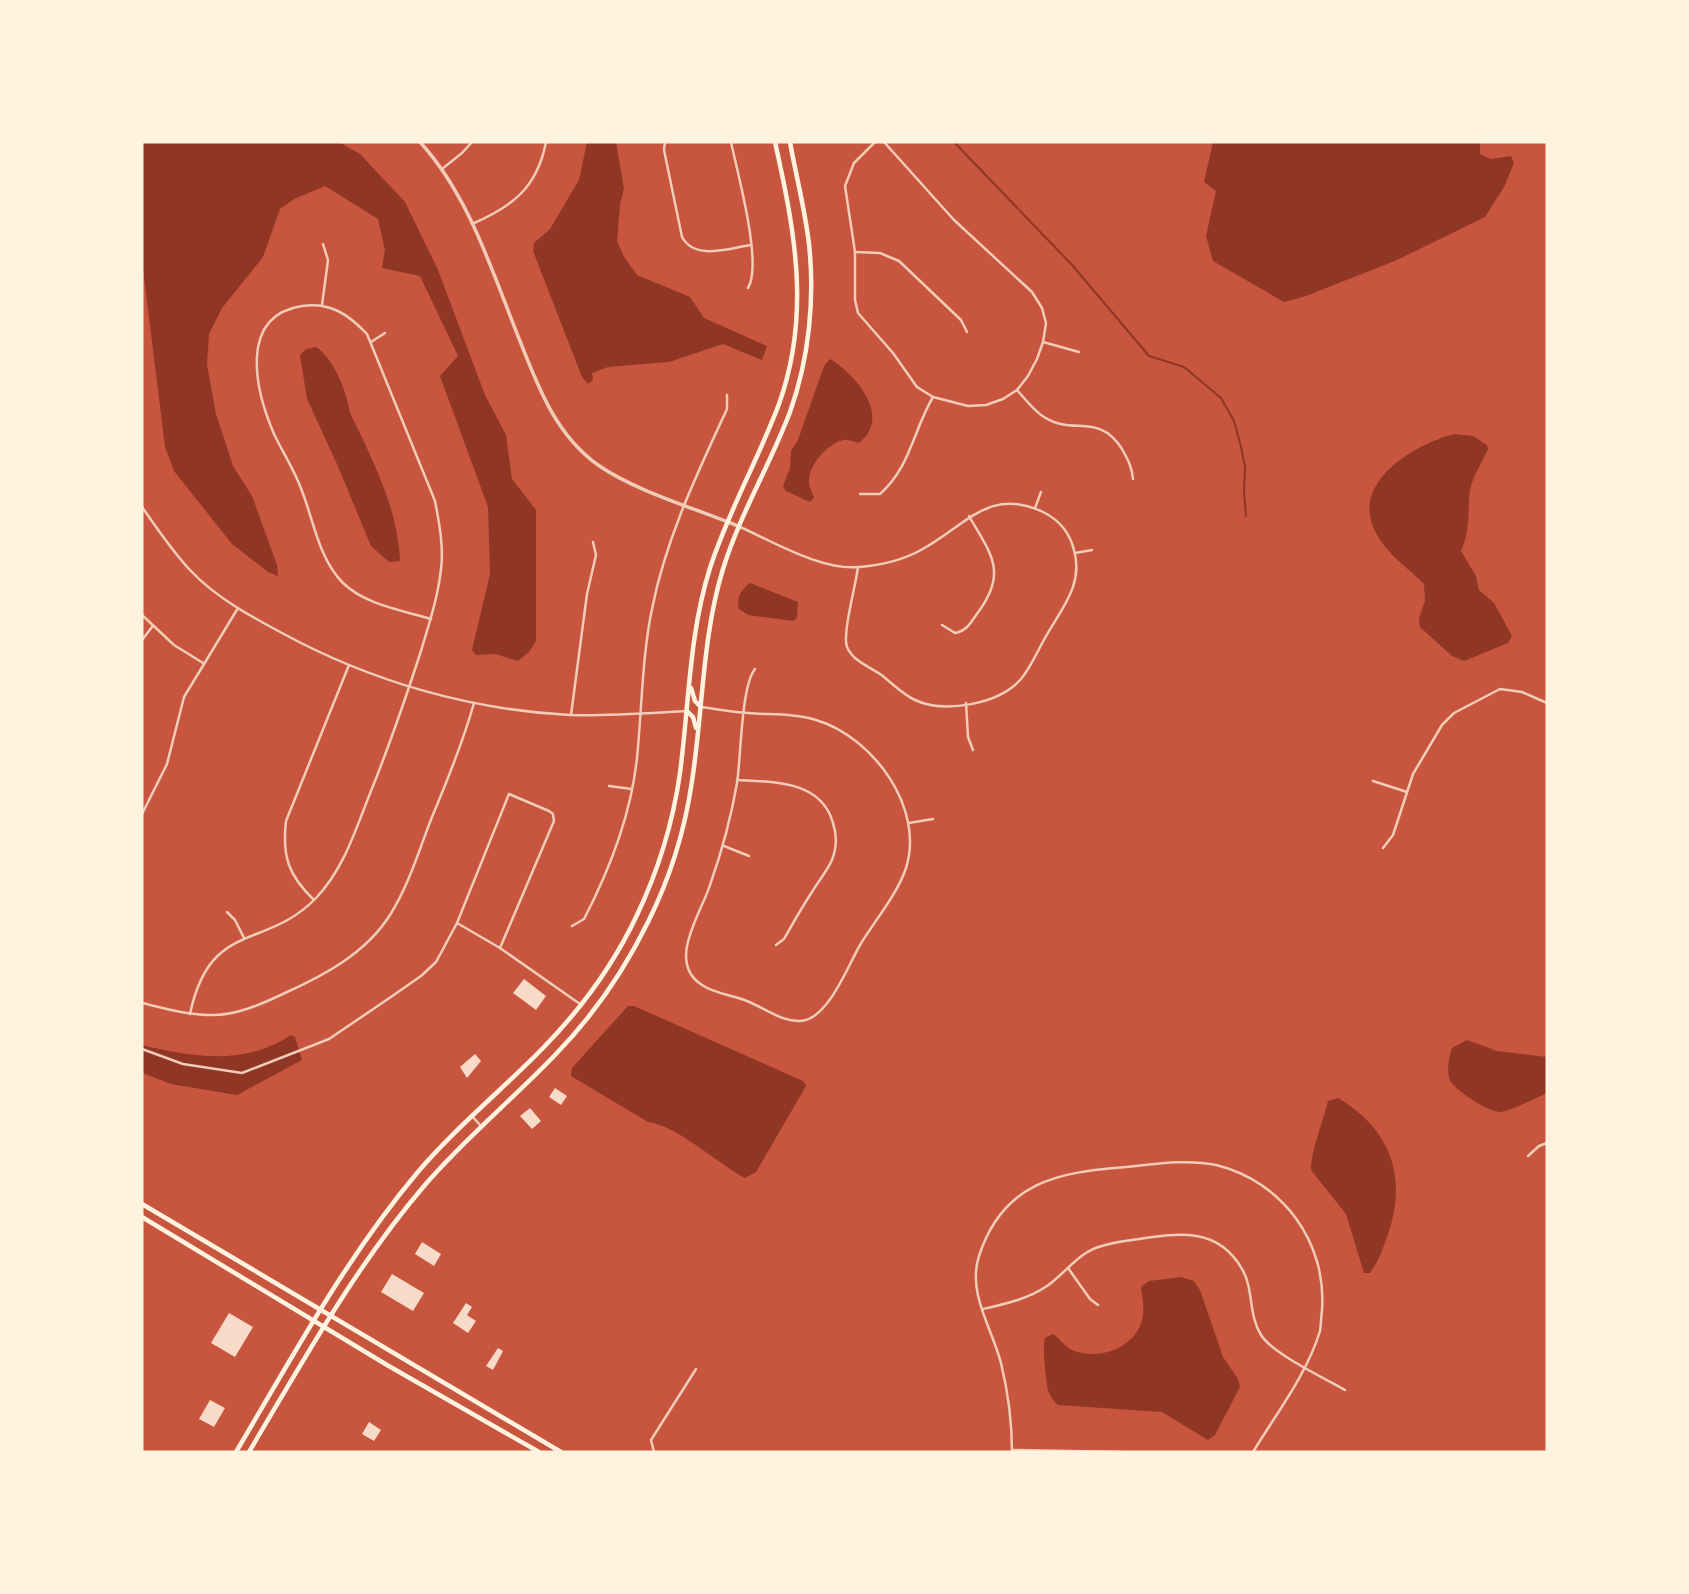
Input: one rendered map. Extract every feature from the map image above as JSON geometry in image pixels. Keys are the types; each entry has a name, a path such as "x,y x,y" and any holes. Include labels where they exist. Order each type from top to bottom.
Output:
{"main road":[{"path":"236,1452 320,1308 358,1249 439,1149 540,1051 582,1005 624,942 638,914 670,824 679,778 702,596 727,522 779,402 792,354 798,302 795,243 775,142"},
{"path":"249,1452 360,1269 404,1209 480,1125 547,1063 578,1030 610,989 635,949 658,900 673,863 689,795 713,608 724,567 791,409 807,338 811,302 809,246 790,142"},
{"path":"690,684 695,701 701,706"},
{"path":"687,711 693,717 698,732"},
{"path":"142,1204 561,1452"},
{"path":"142,1217 538,1452"}],"street":[{"path":"419,142 442,169 472,224 540,389 558,423 579,449 616,476 828,564 858,567 904,558 924,549 969,516 985,508 1007,503 1035,508 1055,518 1070,537 1075,553 1074,589 1026,673 1014,687 1004,693 966,703 937,705 916,700 852,655 845,636 858,567"},
{"path":"442,169 471,142"},
{"path":"472,224 497,213 527,188 537,171 546,142"},
{"path":"665,142 669,175 682,237 686,243 695,250 704,251 751,245"},
{"path":"731,142 751,245 753,275 748,288"},
{"path":"876,142 854,163 846,182 855,252 856,305 860,317 893,353 917,387 933,397 954,404 980,406 1003,399 1017,390 1028,376 1043,342 1046,323 1042,308 1032,292 954,220 884,142"},
{"path":"322,305 328,260 323,244"},
{"path":"855,252 880,253 899,261 961,320 967,332"},
{"path":"190,1014 194,992 216,956 230,944 292,916 314,900 337,872 394,733 431,619 442,566 435,500 367,334 351,317 337,309 322,305 300,306 269,323 259,338 256,362 259,385 274,434 303,493 321,548 341,581 358,595 431,619"},
{"path":"371,342 385,334"},
{"path":"1043,342 1079,352"},
{"path":"1017,390 1045,418 1066,425 1097,427 1107,431 1132,466 1133,479"},
{"path":"572,926 584,919 617,845 632,789 651,613 669,541 727,409 727,395"},
{"path":"860,494 880,494 895,481 906,462 910,443 933,397"},
{"path":"1035,508 1041,492"},
{"path":"142,507 190,570 238,608 294,640 349,665 409,687 474,703 571,715 687,711"},
{"path":"942,625 955,632 966,629 987,600 994,584 992,556 969,516"},
{"path":"571,715 587,594 596,555 593,542"},
{"path":"1075,553 1092,550"},
{"path":"142,814 167,764 184,696 238,608"},
{"path":"142,615 174,645 203,663"},
{"path":"142,640 152,627"},
{"path":"314,900 294,878 287,861 284,845 286,821 349,665"},
{"path":"701,706 744,713 797,716 816,720 844,733 885,771 897,789 909,823 909,852 902,879 870,927 826,1007 807,1020 788,1020 745,1000 703,986 688,969 685,951 724,846 737,780 744,713 748,681 755,669"},
{"path":"1383,848 1393,835 1413,774 1442,725 1454,713 1500,689 1522,692 1547,703"},
{"path":"142,1003 190,1014 224,1014 248,1009 320,977 349,958 389,917 403,891 465,736 474,703"},
{"path":"966,703 968,737 973,750"},
{"path":"737,780 798,786 821,801 830,811 834,825 836,838 831,862 784,939 776,945"},
{"path":"1373,781 1407,792"},
{"path":"609,786 632,789"},
{"path":"142,1049 183,1064 242,1073 329,1039 421,976 436,962 457,923 509,794 549,811 553,814 554,821 500,948"},
{"path":"909,823 933,819"},
{"path":"724,846 750,856"},
{"path":"227,912 235,920 244,938"},
{"path":"457,923 500,948 582,1005"},
{"path":"807,1020 811,1027"},
{"path":"472,1116 480,1125"},
{"path":"1528,1156 1547,1143"},
{"path":"1124,1452 1012,1451 1010,1409 1001,1362 976,1286 978,1259 986,1237 1012,1200 1032,1187 1082,1170 1189,1161 1215,1165 1262,1184 1277,1196 1302,1224 1316,1257 1323,1293 1320,1330 1305,1367 1253,1452"},
{"path":"982,1310 1029,1297 1047,1286 1075,1260 1102,1245 1171,1234 1205,1237 1225,1248 1242,1269 1250,1288 1253,1315 1262,1336 1277,1350 1345,1390"},
{"path":"196,1250 204,1239"},
{"path":"1068,1268 1090,1299 1098,1305"},
{"path":"654,1452 651,1440 696,1369"}],"shaded area":[{"path":"142,142 339,142 360,154 405,202 438,270 485,395 506,435 512,479 536,510 536,641 529,652 518,661 495,654 476,655 472,650 490,574 488,507 440,376 458,356 420,276 382,268 385,250 378,219 325,186 294,199 280,209 263,257 222,308 209,334 207,365 216,414 233,466 252,496 277,565 278,576 268,572 232,544 174,471 165,447 142,261"},
{"path":"587,142 616,142 624,189 617,241 637,275 690,297 704,318 767,346 762,360 723,344 669,362 608,367 592,373 593,380 588,384 582,377 533,251 534,243 550,229 579,180"},
{"path":"1213,142 1480,142 1480,154 1491,159 1511,156 1514,163 1504,187 1485,217 1397,260 1284,302 1213,261 1206,236 1216,191 1204,182"},
{"path":"316,347 323,352 339,377 350,413 383,485 395,523 400,561 389,562 371,546 307,399 300,355 306,349"},
{"path":"830,359 851,375 860,386 871,410 872,422 868,433 859,443 849,440 837,442 815,463 809,484 814,498 810,502 786,491 783,486 790,468 791,451 798,440 824,366"},
{"path":"1454,434 1473,436 1487,445 1488,449 1470,490 1467,528 1461,551 1476,576 1479,590 1494,603 1512,636 1508,643 1464,661 1452,656 1420,627 1419,618 1425,601 1424,584 1386,548 1376,533 1370,515 1371,498 1378,483 1390,469 1421,447"},
{"path":"750,583 798,602 797,618 793,621 748,615 739,609 740,594"},
{"path":"628,1006 634,1006 803,1081 806,1086 756,1172 745,1178 684,1137 648,1122 571,1076 572,1068"},
{"path":"291,1035 295,1037 302,1060 237,1095 171,1084 142,1073 142,1045 199,1055 237,1055 273,1045"},
{"path":"1467,1040 1497,1051 1547,1057 1547,1093 1501,1112 1473,1100 1453,1084 1448,1072 1452,1048"},
{"path":"1338,1098 1371,1124 1382,1139 1395,1174 1394,1213 1376,1264 1370,1273 1364,1273 1346,1214 1311,1170 1328,1101"},
{"path":"1181,1277 1194,1281 1200,1290 1223,1357 1238,1379 1240,1387 1215,1435 1208,1440 1162,1412 1058,1405 1053,1400 1047,1385 1045,1338 1053,1334 1071,1350 1084,1353 1105,1353 1115,1349 1132,1338 1138,1330 1143,1312 1141,1287 1149,1281"}],"building":[{"path":"524,979 546,996 536,1010 513,993"},
{"path":"475,1054 481,1061 467,1078 460,1067"},
{"path":"555,1088 567,1096 561,1105 549,1097"},
{"path":"530,1108 541,1121 532,1129 520,1116"},
{"path":"422,1242 441,1254 434,1266 415,1254"},
{"path":"392,1274 424,1293 413,1311 381,1292"},
{"path":"466,1303 472,1307 467,1315 476,1321 468,1333 453,1323"},
{"path":"229,1313 253,1327 235,1357 211,1343"},
{"path":"498,1348 503,1351 493,1370 486,1366"},
{"path":"210,1400 225,1408 214,1427 199,1419"},
{"path":"369,1422 381,1430 374,1441 362,1434"}],"waterway":[{"path":"954,142 1073,266 1149,356 1184,367 1221,398 1234,421 1241,447 1245,467 1246,516"}]}
